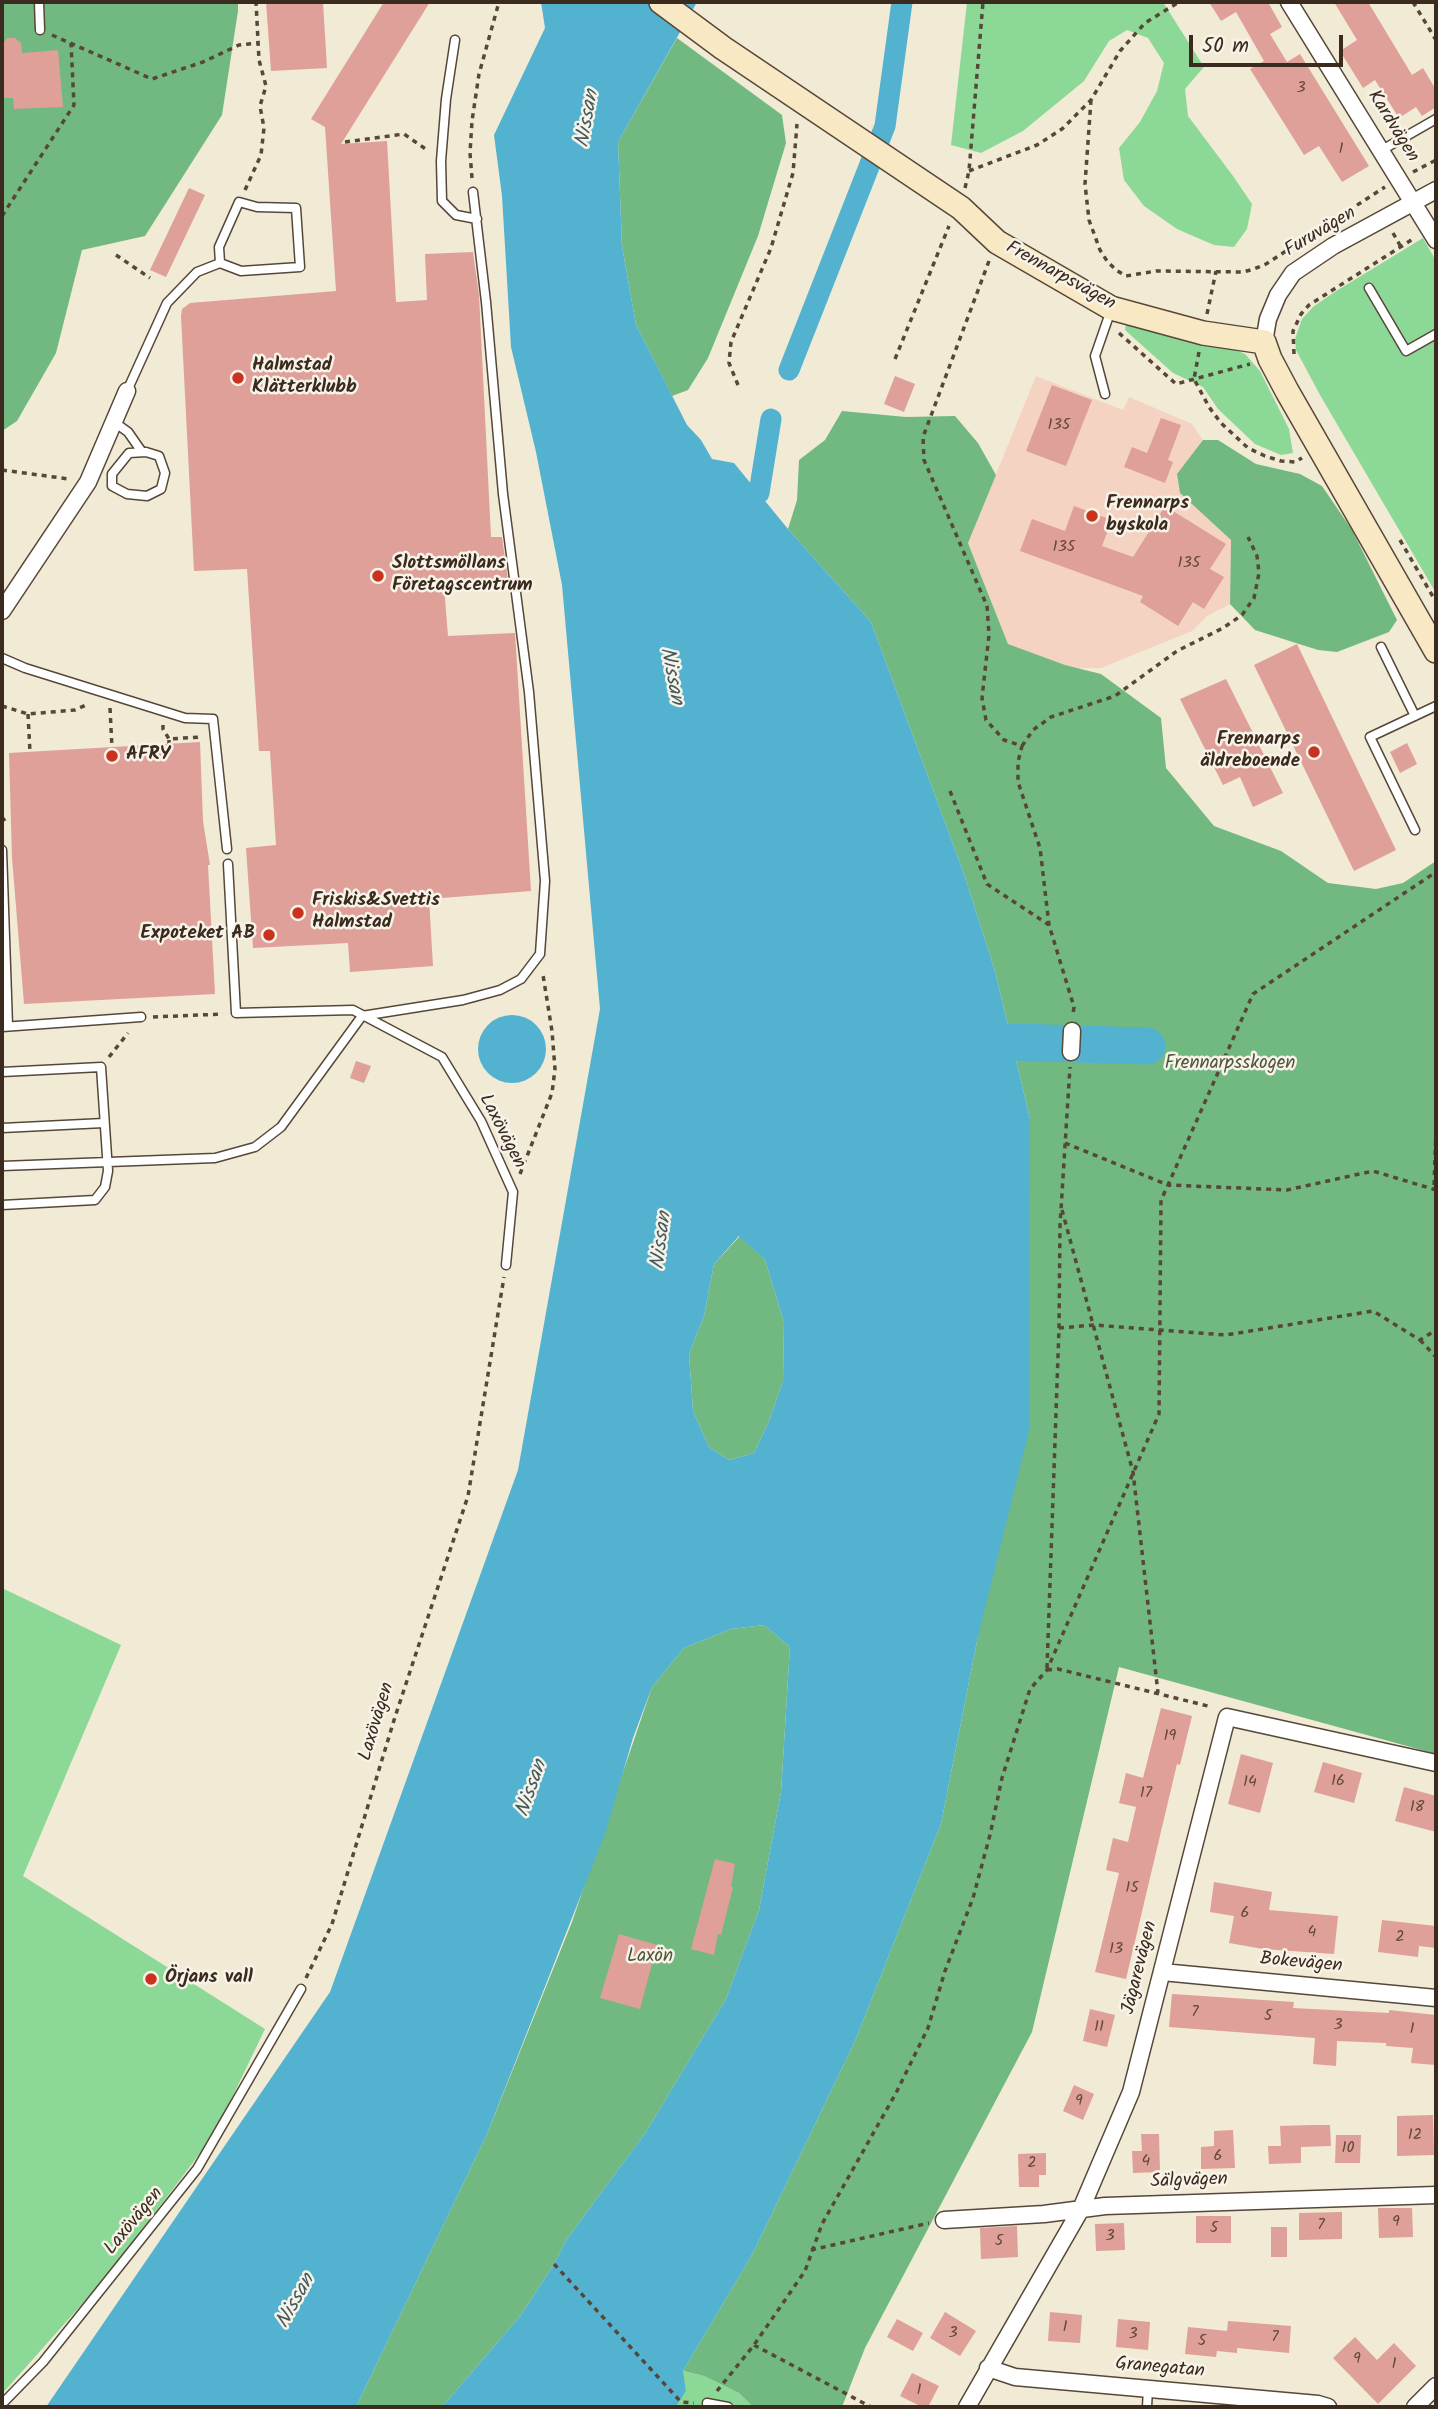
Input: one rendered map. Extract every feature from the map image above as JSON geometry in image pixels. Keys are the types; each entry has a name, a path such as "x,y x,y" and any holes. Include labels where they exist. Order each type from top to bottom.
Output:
{"street":[{"name":"Frennarpsvägen","path":"661,2 723,48 961,208 996,242 1061,279 1109,315 1203,333 1267,350"},
{"name":"Kardvägen","path":"1289,2 1433,234"},
{"name":"Furuvägen","path":"1267,350 1268,319 1278,295 1293,273 1333,246 1436,190"},
{"path":"1267,350 1319,448 1436,651"},
{"path":"2,611 88,482 127,391"},
{"path":"1071,1052 1072,1031"},
{"path":"1227,1717 1436,1763"},
{"name":"Jägarevägen","path":"967,2407 1082,2209 1131,2092 1227,1717"},
{"name":"Bokevägen","path":"1162,1972 1436,1998"},
{"name":"Sälgvägen","path":"944,2220 1044,2214 1105,2206 1436,2195"},
{"name":"Granegatan","path":"988,2368 1015,2377 1328,2407"},
{"path":"1415,2407 1436,2386"}],"lane":[{"path":"39,2 40,30"},
{"path":"455,40 446,99 441,161 442,201 456,215 477,219"},
{"path":"1382,150 1436,119"},
{"path":"228,864 236,1013 353,1010 362,1016 463,1000 500,990 521,979 540,954 545,881 530,706 503,494 473,192"},
{"path":"127,391 167,303 197,272 220,262 241,271 300,267 296,208 257,207 239,202 219,247 220,262"},
{"path":"1369,288 1406,351 1436,334"},
{"path":"1105,394 1094,356 1109,315"},
{"path":"114,422 128,432 142,452 159,456 165,473 161,489 148,496 127,494 112,486 112,474 118,465 129,453 142,452"},
{"path":"1381,647 1415,716"},
{"path":"2,658 25,668 185,718 213,719 227,849"},
{"path":"1415,831 1370,737 1436,706"},
{"path":"2,850 5,1027 141,1017"},
{"path":"2,1166 215,1158 255,1147 281,1127 362,1016"},
{"name":"Laxövägen","path":"362,1016 442,1057 481,1121 513,1192 506,1265"},
{"path":"2,1072 101,1067 108,1171 104,1187 95,1200 2,1205"},
{"path":"2,1128 104,1123"},
{"name":"Laxövägen","path":"2,2404 43,2362 197,2169 301,1989"},
{"path":"1147,2407 1148,2389"},
{"path":"707,2403 728,2407"}],"path":[{"path":"239,202 261,155 264,128 260,106 266,86 258,60 257,2"},
{"path":"473,192 470,153 472,121 479,74 499,2"},
{"path":"895,359 946,232 961,208 969,171 983,2"},
{"path":"969,171 1037,145 1053,136 1091,100 1121,51 1145,23 1179,2"},
{"path":"1413,2 1436,40"},
{"path":"40,30 152,79 202,62 239,45 258,43"},
{"path":"2,216 74,105 71,43"},
{"path":"738,385 729,363 731,342 771,248 793,173 798,131 794,96"},
{"path":"1091,100 1085,167 1086,202 1094,236 1107,261 1126,276 1156,271 1243,271 1266,264 1370,195 1436,160"},
{"path":"345,142 404,134 427,150"},
{"path":"1299,364 1293,353 1293,331 1309,305 1433,234"},
{"path":"996,242 923,436 922,447 923,460 987,606 989,635 982,698 986,720 1003,740 1022,746"},
{"path":"116,255 150,278"},
{"path":"1216,271 1194,379 1209,407 1221,423 1248,447 1265,456 1295,462 1319,448"},
{"path":"1109,315 1177,384 1267,350"},
{"path":"2,470 88,482"},
{"path":"1395,531 1436,601"},
{"path":"1072,1031 1074,1007 1049,925 1040,848 1018,782 1018,762 1022,746 1033,730 1051,717 1115,696 1177,651 1223,628 1242,615 1254,598 1259,573 1257,556 1248,537"},
{"path":"2,706 27,714 75,710 93,701"},
{"path":"27,714 30,752"},
{"path":"111,726 112,748"},
{"path":"169,744 169,739 203,736 214,730"},
{"path":"950,791 987,884 1049,925"},
{"path":"2,817 7,824"},
{"path":"554,2264 681,2402 707,2403 754,2345 804,2271 822,2224 896,2093 928,2028 944,1971 973,1898 1015,1733 1030,1689 1047,1670 1159,1414 1161,1200 1253,995 1436,872"},
{"path":"513,1192 552,1093 555,1069 540,954"},
{"path":"182,1016 236,1013"},
{"path":"1047,1670 1061,1205 1071,1052"},
{"path":"1065,1143 1168,1185 1287,1190 1373,1171 1435,1188 1436,1130"},
{"path":"1061,1205 1133,1472 1158,1693"},
{"name":"Laxövägen","path":"301,1989 332,1924 395,1717 468,1496 506,1265"},
{"path":"1059,1328 1094,1325 1226,1335 1373,1311 1420,1340 1436,1357"},
{"path":"1420,1340 1436,1330"},
{"path":"1047,1670 1058,1669 1158,1693 1213,1708 1227,1717"},
{"path":"811,2250 944,2220"},
{"path":"754,2345 871,2407"}],"shaded area":[{"name":"Frennarps byskola","path":"1036,376 1123,410 1129,397 1192,424 1203,440 1177,475 1180,493 1231,540 1230,604 1207,616 1192,631 1101,668 1072,668 1008,644 968,543"}],"green space":[{"path":"2,2 238,2 238,11 222,115 145,236 82,250 56,353 17,421 2,431"},
{"path":"967,2 1163,2 1204,67 1185,89 1188,116 1252,204 1247,229 1234,247 1214,245 1177,229 1144,206 1124,180 1119,148 1140,122 1157,91 1164,63 1148,38 1127,30 1109,41 1084,81 1023,131 981,153 951,145"},
{"path":"677,38 782,115 786,143 758,236 708,358 688,390 672,396 636,325 622,246 618,142"},
{"path":"1423,238 1436,261 1436,593 1320,395 1296,350 1295,339 1302,319 1313,307"},
{"path":"1126,324 1245,354 1260,371 1289,429 1293,453 1281,455 1255,444 1218,409 1203,387 1173,373 1125,330"},
{"name":"Frennarpsskogen","path":"842,411 906,417 955,416 978,443 996,475 968,543 1008,644 1065,665 1101,674 1161,718 1166,768 1214,826 1281,851 1328,883 1376,889 1403,883 1436,861 1436,1754 1119,1667 1032,2032 865,2348 842,2407 753,2407 739,2393 704,2376 683,2371 753,2253 855,2041 941,1824 977,1641 1030,1119 995,971 964,874 871,622 788,529 797,500 799,460 825,440"},
{"path":"1203,440 1218,440 1256,464 1300,474 1322,486 1352,530 1397,620 1389,632 1337,652 1318,650 1255,630 1230,604 1231,540 1180,493 1177,474"},
{"path":"740,1236 765,1260 784,1322 783,1381 754,1453 729,1460 709,1447 693,1411 689,1354 704,1316 714,1264"},
{"path":"2,1588 121,1645 23,1876 265,2029 214,2135 106,2277 2,2394"},
{"name":"Laxön","path":"764,1625 790,1647 781,1792 759,1910 726,1999 646,2132 567,2239 521,2315 442,2407 356,2407 487,2134 572,1922 652,1687 684,1648 731,1629"},
{"path":"682,2371 704,2376 739,2393 753,2407 676,2407 686,2391"}],"water":[{"name":"Nissan","path":"541,2 697,2 618,142 622,246 636,325 687,425 701,440 712,459 734,463 788,529 871,622 964,874 995,971 1030,1119 1029,1431 977,1641 941,1824 855,2041 753,2253 683,2371 686,2391 676,2407 442,2407 521,2315 567,2239 646,2132 726,1999 759,1910 781,1792 790,1647 764,1625 731,1629 684,1648 652,1687 633,1738 605,1834 487,2134 356,2407 46,2407 330,1992 518,1470 600,1009 562,585 536,452 511,347 502,196 494,135 545,28","holes":["739,1236 765,1260 784,1322 783,1381 754,1453 729,1460 709,1447 693,1411 689,1354 704,1316 714,1264"]},
{"path":"505,1015 519,1015 531,1020 541,1030 546,1049 541,1068 531,1078 519,1083 505,1083 493,1078 483,1068 478,1056 478,1042 483,1030 493,1020"}],"building":[{"path":"266,2 323,2 327,68 271,71"},
{"name":"Slottsmöllans Företagscentrum","path":"384,2 430,2 341,144 387,141 396,302 427,300 425,254 473,252 479,295 491,537 502,537 508,580 444,586 448,636 515,633 531,891 429,899 433,966 350,972 348,943 253,948 246,848 276,845 270,751 259,751 247,569 194,571 181,316 182,309 190,303 336,291 325,127 311,119"},
{"path":"1209,2 1268,2 1282,27 1270,34 1287,62 1300,54 1369,166 1342,182 1319,146 1304,155 1250,69 1264,61 1236,12 1221,21"},
{"path":"1334,2 1368,2 1412,75 1423,68 1436,90 1436,107 1422,116 1416,107 1399,118 1375,80 1363,88 1340,51 1357,40"},
{"path":"7,38 15,38 21,43 22,53 58,50 63,107 14,109 13,98 2,98 2,45"},
{"path":"189,188 205,195 166,277 150,270"},
{"path":"895,376 915,384 904,412 884,404"},
{"path":"1052,385 1092,400 1066,466 1026,451"},
{"path":"1161,418 1181,425 1168,460 1173,462 1165,483 1124,467 1132,447 1147,453"},
{"path":"1074,506 1112,520 1102,546 1133,557 1165,506 1226,544 1210,569 1224,577 1204,609 1193,602 1178,626 1140,602 1143,596 1020,551 1032,519 1065,531"},
{"name":"Frennarps äldreboende","path":"1297,644 1396,850 1354,871 1254,665"},
{"path":"1226,679 1283,793 1253,807 1240,777 1223,785 1180,699"},
{"path":"200,742 203,821 210,865 215,994 24,1004 12,858 9,753"},
{"path":"1407,743 1417,764 1400,773 1390,752"},
{"path":"356,1061 371,1066 364,1083 350,1078"},
{"path":"1161,1708 1192,1716 1180,1765 1177,1764 1126,1979 1095,1972 1119,1873 1106,1870 1113,1838 1128,1842 1136,1807 1119,1803 1126,1773 1143,1778"},
{"path":"1241,1754 1273,1763 1260,1813 1228,1804"},
{"path":"1323,1762 1362,1773 1354,1803 1314,1792"},
{"path":"1404,1787 1436,1796 1436,1832 1395,1821"},
{"path":"715,1859 735,1864 733,1887 714,1955 691,1949"},
{"path":"1214,1882 1272,1892 1269,1910 1338,1916 1334,1954 1263,1949 1229,1943 1234,1916 1210,1912"},
{"path":"1382,1920 1436,1926 1436,1948 1419,1946 1418,1957 1378,1952"},
{"path":"619,1934 657,1945 640,2009 600,1998"},
{"path":"1172,1994 1294,2002 1293,2008 1389,2013 1389,2010 1436,2015 1436,2065 1411,2063 1413,2048 1386,2046 1386,2043 1337,2041 1336,2066 1313,2064 1315,2038 1169,2027"},
{"path":"1090,2009 1115,2015 1107,2047 1083,2041"},
{"path":"1074,2085 1094,2094 1083,2120 1063,2111"},
{"path":"1433,2115 1434,2155 1397,2156 1397,2116"},
{"path":"1330,2125 1331,2146 1301,2147 1301,2163 1269,2164 1268,2146 1281,2146 1280,2126"},
{"path":"1233,2130 1235,2168 1201,2169 1201,2147 1214,2146 1214,2131"},
{"path":"1141,2134 1159,2134 1160,2172 1133,2173 1132,2151 1142,2151"},
{"path":"1336,2135 1361,2135 1360,2163 1335,2163"},
{"path":"1046,2153 1046,2175 1039,2175 1039,2187 1019,2187 1018,2154"},
{"path":"1378,2208 1412,2208 1413,2237 1379,2238"},
{"path":"1342,2212 1342,2239 1299,2240 1299,2213"},
{"path":"1196,2216 1231,2216 1231,2243 1196,2243"},
{"path":"1124,2223 1125,2250 1096,2251 1095,2224"},
{"path":"1017,2226 1018,2257 981,2259 980,2228"},
{"path":"1271,2227 1287,2227 1287,2257 1271,2257"},
{"path":"945,2312 976,2331 960,2356 930,2338"},
{"path":"1050,2312 1082,2315 1080,2343 1048,2341"},
{"path":"897,2319 923,2333 913,2351 887,2337"},
{"path":"1118,2319 1150,2322 1148,2350 1116,2347"},
{"path":"1228,2321 1291,2326 1289,2353 1237,2348 1237,2353 1217,2351 1216,2357 1185,2354 1188,2327 1227,2331"},
{"path":"1355,2337 1377,2360 1394,2343 1416,2366 1378,2404 1333,2358"},
{"path":"912,2373 939,2386 928,2407 922,2407 900,2396"}],"waterway":[{"path":"789,370 885,126 902,2"},
{"path":"759,493 771,419"},
{"path":"1012,1042 1147,1046"}],"place":[{"name":"Halmstad Klätterklubb","path":"238,378"},
{"name":"Frennarps byskola","path":"1092,516"},
{"name":"Slottsmöllans Företagscentrum","path":"378,576"},
{"name":"Frennarps äldreboende","path":"1314,752"},
{"name":"AFRY","path":"112,756"},
{"name":"Friskis&Svettis Halmstad","path":"298,913"},
{"name":"Expoteket AB","path":"269,935"},
{"name":"Örjans vall","path":"151,1979"}]}
